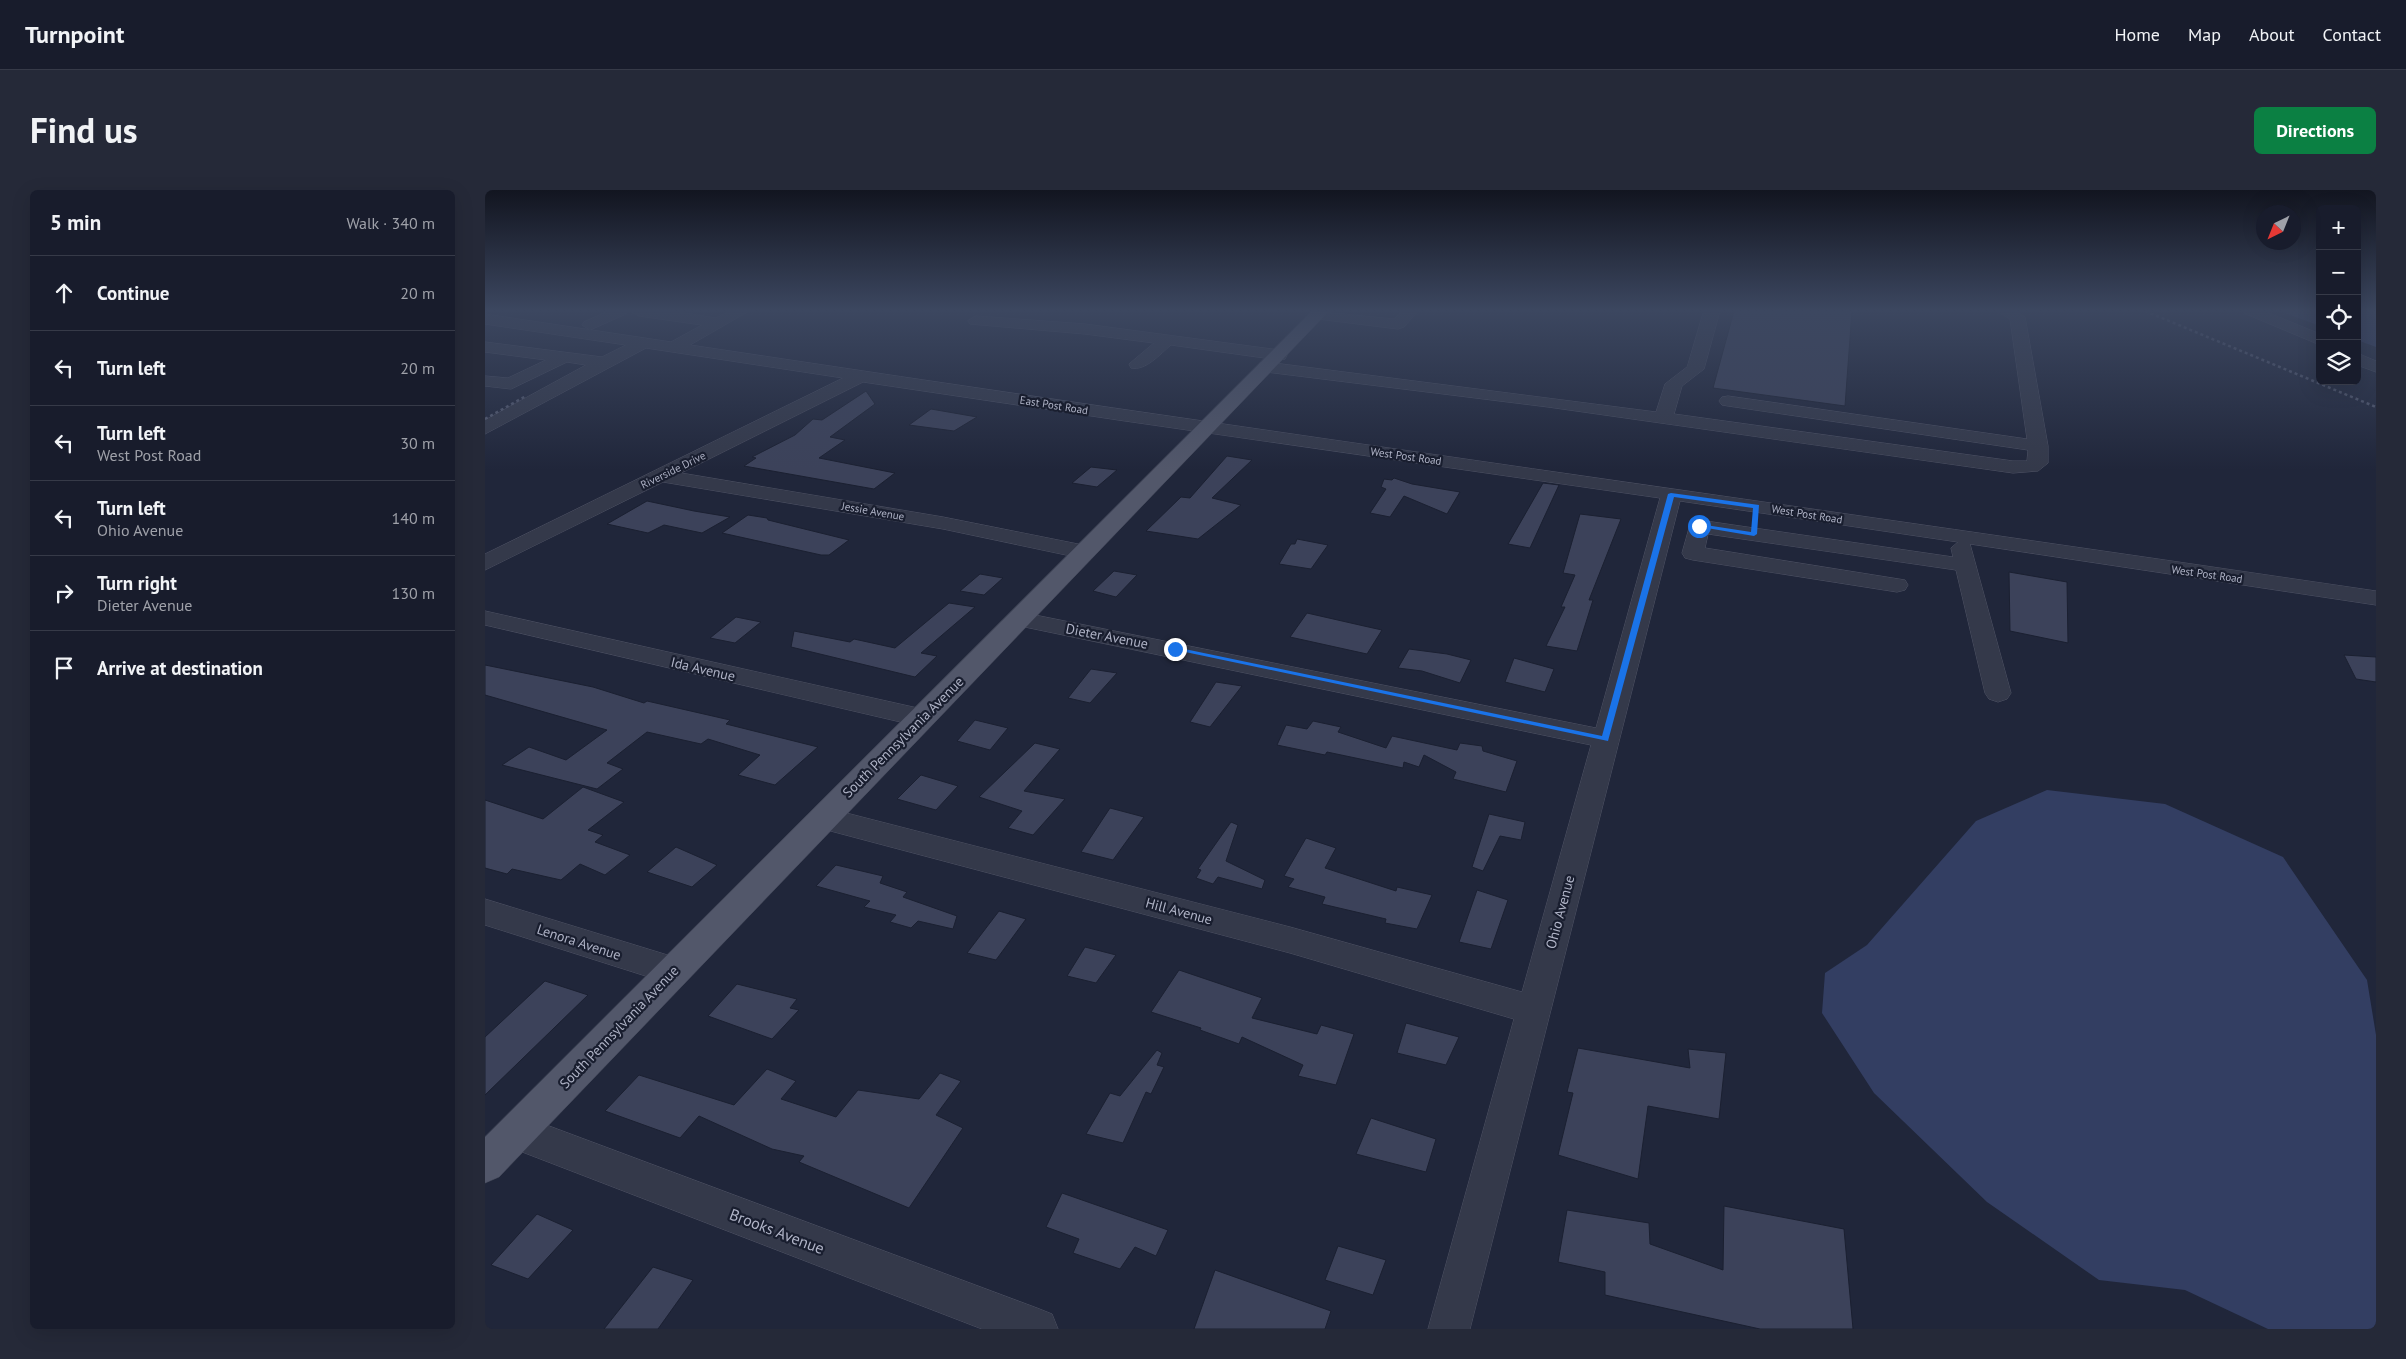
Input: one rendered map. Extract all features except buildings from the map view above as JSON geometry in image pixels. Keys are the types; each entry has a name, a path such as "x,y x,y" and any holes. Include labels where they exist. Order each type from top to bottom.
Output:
{"main road":[{"name":"South Pennsylvania Avenue","path":"485,1164 1269,364"}],"street":[{"path":"485,381 511,384 550,364"},
{"path":"485,428 600,364"},
{"name":"East Post Road","path":"781,364 1207,428"},
{"path":"1293,364 1663,419 2013,467 2031,467 2038,463 2038,446 2025,364"},
{"path":"1663,419 1674,384 1695,369 1696,364"},
{"name":"Riverside Drive","path":"485,563 861,376"},
{"path":"1728,401 2038,446"},
{"name":"West Post Road","path":"1207,428 1757,506 2376,598"},
{"name":"Jessie Avenue","path":"661,476 943,523 1085,552"},
{"name":"Ohio Avenue","path":"1449,1329 1671,494"},
{"path":"1754,534 1757,506"},
{"path":"1897,585 1693,553 1699,526 1965,565"},
{"path":"1960,537 1965,565 1998,692"},
{"name":"Ida Avenue","path":"485,618 922,718"},
{"name":"Dieter Avenue","path":"1020,619 1605,739"},
{"name":"Hill Avenue","path":"823,818 1281,938 1534,1010"},
{"name":"Lenora Avenue","path":"485,912 674,971"},
{"name":"Brooks Avenue","path":"517,1132 1037,1329"}],"water":[{"path":"2047,790 2165,804 2283,857 2367,980 2376,1035 2376,1329 2268,1329 2185,1290 2099,1280 1987,1202 1874,1093 1822,1013 1825,973 1867,945 1976,821"}],"railway":[{"path":"2273,364 2376,407"},
{"path":"485,419 526,396"}],"route":[{"path":"1175,649 1605,739 1671,494 1757,506 1754,534 1699,526"}]}
